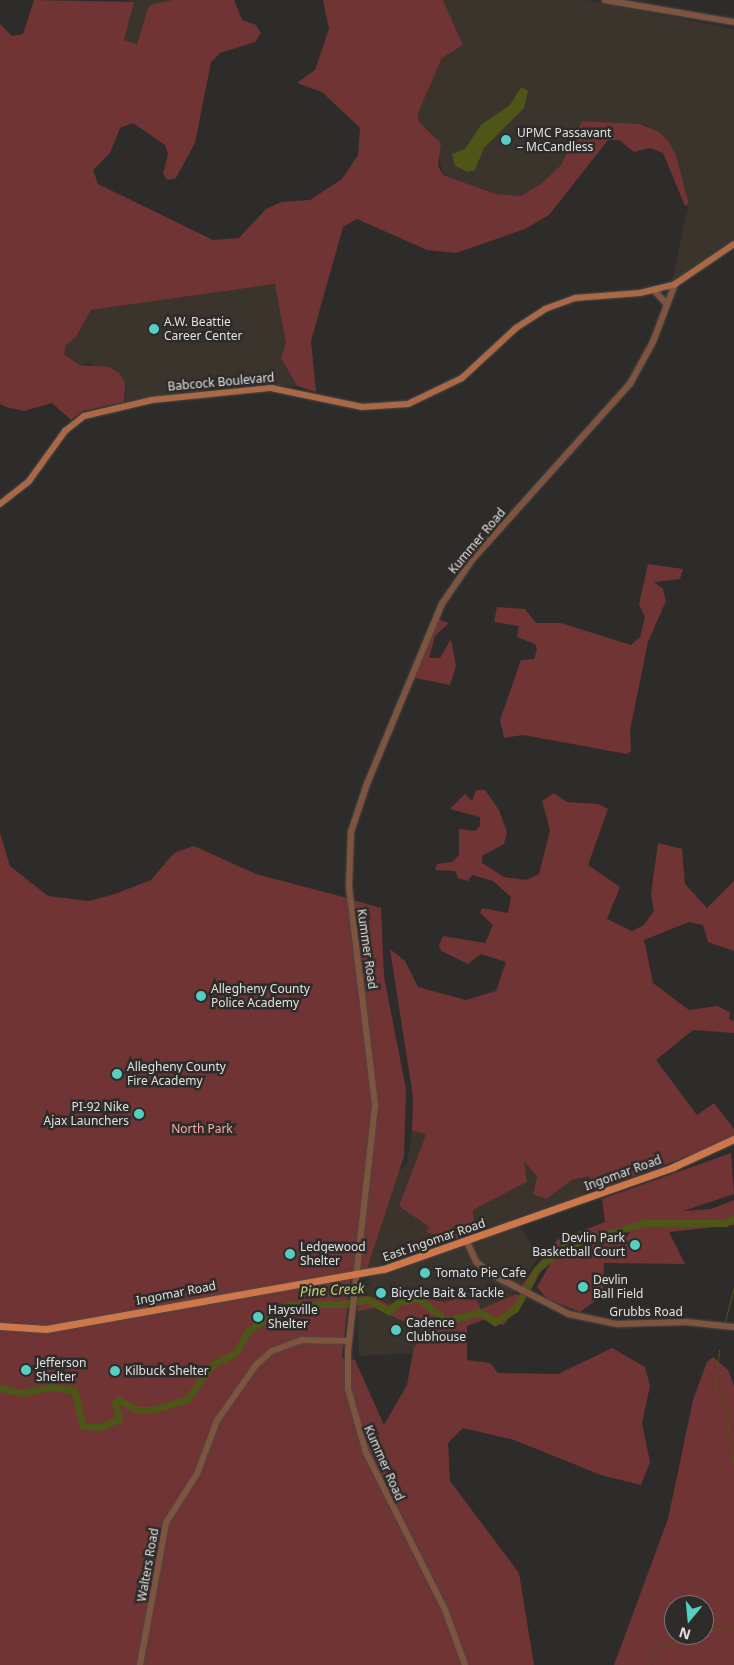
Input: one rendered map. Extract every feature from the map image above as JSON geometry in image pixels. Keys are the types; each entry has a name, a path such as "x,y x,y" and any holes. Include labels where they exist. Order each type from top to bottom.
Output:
{"main road":[{"name":"Babcock Boulevard","path":"0,504 32,477 68,428 88,414 152,400 271,388 362,407 402,405 429,397 462,378 516,328 545,309 575,298 654,290 675,284 734,244"},
{"name":"Ingomar Road","path":"517,1223 677,1166 734,1139"},
{"name":"East Ingomar Road","path":"356,1275 467,1241 517,1223"},
{"name":"Ingomar Road","path":"0,1326 46,1328 356,1275"}],"street":[{"path":"604,0 734,22"},
{"name":"Kummer Road","path":"465,1665 445,1610 359,1436 348,1389 349,1341 375,1105 348,874 357,808 424,642 451,589 630,384 650,350 675,284"},
{"path":"654,290 667,304"},
{"name":"Grubbs Road","path":"467,1241 479,1264 518,1291 569,1314 610,1323 686,1322 734,1327"},
{"name":"Walters Road","path":"140,1665 166,1523 197,1474 217,1421 251,1371 272,1351 294,1341 349,1341"}],"shaded area":[{"path":"126,0 172,0 149,5 138,44 124,40 134,2"},
{"name":"UPMC Passavant – McCandless","path":"443,0 586,0 734,29 734,239 672,281 689,203 676,155 659,131 646,125 582,121 561,165 542,183 521,196 496,194 443,175 435,136 419,122 418,113 442,58 463,45"},
{"path":"521,87 528,91 524,108 484,148 475,170 468,172 455,166 452,154 465,149 481,125 510,105"},
{"path":"276,284 286,343 281,358 297,386 241,385 124,402 126,393 91,363 79,365 64,354 66,345 76,337 91,310"},
{"path":"412,1131 426,1134 399,1206 429,1227 426,1232 452,1240 367,1269 386,1183 407,1164"},
{"path":"523,1160 537,1177 533,1188 541,1199 561,1184 589,1175 595,1191 475,1232 473,1210 527,1182"},
{"path":"520,1226 539,1257 509,1300 481,1309 473,1294 444,1302 423,1296 389,1305 373,1297 359,1296 361,1285 370,1277"},
{"path":"369,1307 414,1323 430,1333 412,1353 359,1356 357,1311"}],"green space":[{"path":"34,0 134,2 124,40 137,44 149,5 172,0 234,0 242,20 256,25 261,33 255,42 220,53 211,62 195,143 176,178 168,180 163,174 168,154 165,145 133,123 120,128 110,153 93,170 98,184 213,240 239,238 266,209 281,202 310,200 342,179 358,155 360,128 322,92 297,83 315,70 329,29 323,0 443,0 463,45 442,58 418,113 419,122 441,143 438,166 443,175 496,194 521,196 542,183 561,165 582,121 639,124 658,131 668,141 676,155 689,204 685,206 663,153 650,148 634,152 619,140 608,140 549,215 525,229 456,253 427,250 357,219 343,227 311,341 316,392 297,386 281,358 286,343 275,284 91,310 76,337 66,345 64,354 79,365 109,367 119,373 125,383 124,402 83,411 71,420 52,403 24,411 6,407 0,404 0,24 12,36 23,34"},
{"path":"648,564 683,569 680,579 654,582 663,589 666,601 648,642 630,730 631,751 627,754 523,735 504,738 500,720 521,660 534,659 537,649 535,644 517,637 519,626 494,622 497,607 525,609 536,623 561,623 631,645 640,637 645,617 639,604"},
{"path":"435,618 449,623 435,636 429,658 440,658 451,639 456,666 450,685 410,677"},
{"path":"476,790 485,790 499,810 507,832 504,844 482,856 482,863 504,877 526,880 539,874 550,830 542,801 554,793 567,802 598,804 608,809 588,865 620,887 607,919 632,931 644,925 654,911 651,894 658,843 682,849 685,884 707,908 734,881 734,951 708,942 703,925 689,922 644,940 653,983 689,1010 717,1006 730,1012 729,1019 734,1021 734,1033 693,1030 656,1060 697,1115 714,1103 734,1129 734,1139 595,1191 589,1176 572,1180 546,1199 533,1194 537,1177 524,1161 527,1182 473,1210 475,1232 452,1240 426,1232 429,1227 399,1206 426,1134 412,1131 413,1097 390,949 405,961 418,987 466,1000 496,991 506,962 481,954 468,964 441,951 439,945 443,936 485,943 493,925 480,913 482,908 508,913 511,897 493,881 472,875 468,881 458,878 455,871 435,870 437,864 452,862 459,855 459,829 475,831 480,826 480,817 450,809 465,794 472,801"},
{"name":"North Park","path":"0,833 10,866 48,896 89,901 115,894 151,880 174,853 194,846 256,874 347,898 349,908 355,910 353,900 381,908 384,977 406,1089 404,1156 367,1269 351,1273 342,1358 355,1360 384,1425 407,1385 414,1347 430,1333 374,1308 357,1311 359,1296 373,1297 389,1305 407,1295 444,1302 474,1294 481,1309 516,1294 526,1299 503,1325 483,1320 467,1326 467,1360 490,1363 498,1373 558,1374 612,1348 645,1367 650,1386 642,1423 650,1462 641,1485 601,1475 514,1440 463,1428 448,1443 450,1481 519,1573 534,1665 0,1665"},
{"path":"731,1153 734,1194 683,1211 711,1209 734,1200 734,1225 669,1232 685,1264 604,1263 603,1295 580,1312 547,1299 537,1287 552,1261 593,1243 571,1245 545,1263 529,1294 519,1288 557,1240 605,1222 602,1199"},
{"path":"713,1357 728,1370 734,1386 734,1665 614,1665 668,1519 693,1400 707,1362"}],"waterway":[{"name":"Pine Creek","path":"0,1388 22,1393 50,1387 74,1390 83,1426 100,1427 119,1419 115,1403 119,1400 137,1410 152,1410 187,1399 212,1365 235,1353 248,1331 289,1304 344,1304 367,1299 389,1311 399,1302 418,1298 446,1321 480,1312 495,1322 515,1309 536,1270 563,1247 644,1223 725,1223 734,1218"},
{"path":"725,1321 734,1287"},
{"path":"719,1350 715,1387 725,1404 734,1468"},
{"path":"734,1471 734,1477"},
{"path":"734,1481 734,1497"},
{"path":"647,1665 659,1647 734,1624"}],"place":[{"name":"UPMC Passavant – McCandless","path":"506,140"},
{"name":"A.W. Beattie Career Center","path":"154,329"},
{"name":"Allegheny County Police Academy","path":"201,996"},
{"name":"Allegheny County Fire Academy","path":"117,1074"},
{"name":"PI-92 Nike Ajax Launchers","path":"139,1114"},
{"name":"Devlin Park Basketball Court","path":"635,1245"},
{"name":"Ledgewood Shelter","path":"290,1254"},
{"name":"Tomato Pie Cafe","path":"425,1273"},
{"name":"Devlin Ball Field","path":"583,1287"},
{"name":"Bicycle Bait & Tackle","path":"381,1293"},
{"name":"Haysville Shelter","path":"258,1317"},
{"name":"Cadence Clubhouse","path":"396,1330"},
{"name":"Jefferson Shelter","path":"26,1370"},
{"name":"Kilbuck Shelter","path":"115,1371"}]}
